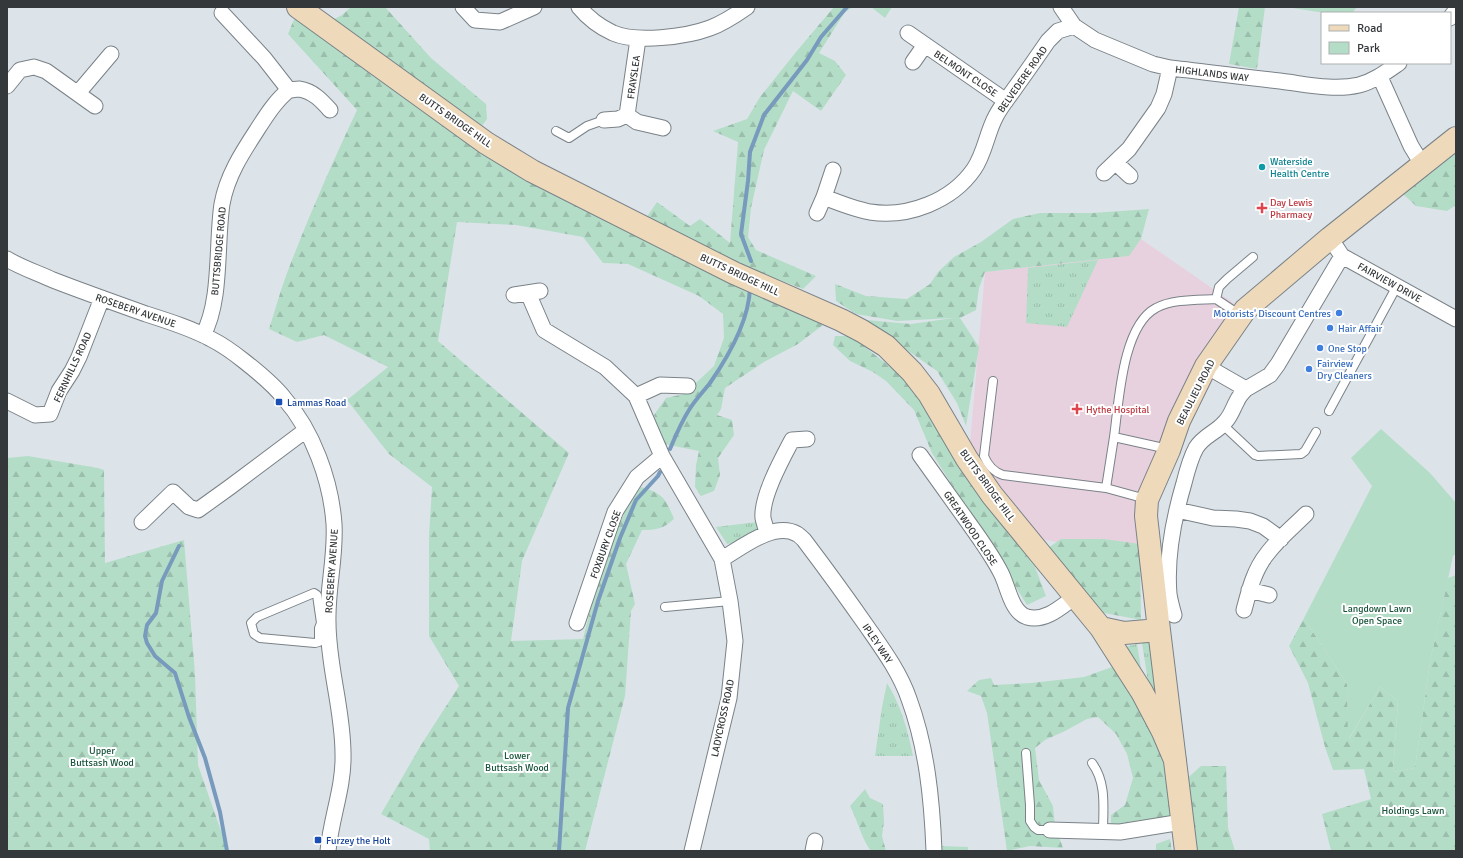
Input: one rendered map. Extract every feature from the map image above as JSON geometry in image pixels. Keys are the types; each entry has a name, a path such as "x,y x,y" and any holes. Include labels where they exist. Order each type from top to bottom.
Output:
{"street":[{"name":"BUTTS BRIDGE HILL","path":"298,7 486,143 532,171 734,273 841,320 886,346 912,372 929,394 967,458 992,495 1101,628 1142,692 1163,732 1175,760"},
{"path":"463,7 475,20 500,22 534,7"},
{"path":"579,7 588,18 614,33 638,39 677,36 710,28 748,7"},
{"name":"HIGHLANDS WAY","path":"1061,7 1074,26 1095,40 1153,64 1170,68 1331,87 1359,85 1380,77 1398,64"},
{"path":"222,14 264,58 289,90 300,90 310,93 320,99 330,110"},
{"name":"BELVEDERE ROAD","path":"824,197 861,210 879,213 908,211 929,205 959,185 974,168 993,120 1053,36 1058,31 1074,26"},
{"name":"BELMONT CLOSE","path":"908,33 1006,101"},
{"name":"FRAYSLEA","path":"627,115 638,39"},
{"name":"BELMONT CLOSE","path":"913,62 925,45"},
{"path":"78,93 111,54"},
{"path":"7,86 20,70 34,67 46,71 96,106"},
{"path":"1104,173 1116,163 1132,144 1158,108 1164,94 1170,68"},
{"path":"1380,77 1411,146 1422,164"},
{"name":"BUTTSBRIDGE ROAD","path":"203,335 213,307 220,219 228,181 246,147 278,101 289,90"},
{"path":"604,120 618,119 627,115 637,122 663,128"},
{"name":"BEAULIEU ROAD","path":"1186,851 1158,630 1146,516 1147,500 1180,421 1206,366 1245,310 1330,238 1456,138"},
{"path":"1116,163 1130,176"},
{"path":"817,213 833,170"},
{"name":"FAIRVIEW DRIVE","path":"1330,238 1342,256 1456,319"},
{"path":"1174,615 1169,595 1172,542 1177,510 1187,471 1196,449 1206,436 1223,425 1232,412 1237,400 1246,389 1270,375 1274,370 1342,256"},
{"name":"ROSEBERY AVENUE","path":"7,259 36,273 203,335 234,354 269,382 292,408 306,430 325,476 331,499 334,539 333,568 324,623 341,719 343,755 342,779 330,833 328,851"},
{"path":"527,293 544,330 605,367 636,396 660,385 688,386"},
{"name":"FERNHILLS ROAD","path":"7,400 35,415 50,414 59,391 79,357 102,298"},
{"path":"1206,366 1246,389"},
{"name":"LADYCROSS ROAD","path":"636,396 662,456 722,559 730,601 735,641 729,698 692,851"},
{"path":"142,522 173,492 190,508 198,510 306,430"},
{"path":"767,533 763,518 766,497 790,434 807,438"},
{"name":"GREATWOOD CLOSE","path":"920,455 981,541 1002,574 1011,601 1020,612 1026,616 1036,618 1048,615 1076,596"},
{"name":"FOXBURY CLOSE","path":"577,623 615,512 637,477 662,456"},
{"path":"1177,510 1213,518 1236,518 1250,521 1263,526 1281,539"},
{"path":"1244,610 1249,590 1262,560 1306,514"},
{"name":"IPLEY WAY","path":"722,559 767,533 777,530 788,531 797,534 804,540 844,592 892,663 909,698 924,749 933,823 934,851"},
{"path":"1249,590 1268,595"},
{"path":"1101,628 1124,633 1158,630"},
{"path":"1050,830 1087,830 1103,832 1137,830 1182,822"}],"lane":[{"path":"556,131 569,138 587,126 604,120"},
{"path":"1216,299 1219,287 1253,257"},
{"path":"1330,411 1397,286"},
{"path":"1106,488 1124,364 1136,331 1142,320 1149,312 1166,304 1216,299 1240,316"},
{"path":"993,381 984,456 991,468 996,473 1106,488 1147,500"},
{"path":"1223,425 1242,441 1253,454 1258,456 1301,454 1307,448 1316,432"},
{"path":"1114,437 1169,450"},
{"path":"314,593 317,595 324,623 319,628 319,642 314,643 260,638 254,634 251,623 257,617 314,593"},
{"path":"665,607 730,601"},
{"path":"1026,753 1030,821 1034,828 1038,830 1050,830"},
{"path":"1092,763 1100,776 1103,789 1103,832"}],"shaded area":[{"name":"Hythe Hospital","path":"1141,239 1238,306 1197,375 1140,556 1039,539 974,453 970,443 985,272 1128,256"}],"green space":[{"path":"351,7 385,7 431,58 486,104 487,119 479,130 331,21 342,15"},
{"path":"834,7 853,7 845,12 819,53 835,61 846,75 821,111 793,91 764,150 751,208 748,237 756,250 816,276 803,289 745,267 646,218 657,202 690,226 700,219 730,243 738,142 713,131 747,119 760,97"},
{"path":"871,7 892,7 885,18"},
{"path":"1239,7 1265,7 1257,69 1229,64"},
{"path":"1286,7 1357,7 1353,12 1321,12"},
{"name":"Lower Buttsash Wood","path":"297,12 648,240 823,325 798,344 764,362 725,388 721,409 717,415 732,420 734,435 718,458 720,475 714,491 701,496 695,487 696,465 699,451 664,444 654,415 666,398 684,394 714,366 724,338 723,314 699,296 628,264 603,263 583,237 516,225 457,222 438,341 569,453 522,561 511,641 583,639 596,586 608,550 625,511 641,487 659,494 668,506 674,519 659,528 642,530 626,564 635,604 631,611 625,696 585,851 430,851 429,839 381,814 421,745 459,686 429,636 429,536 432,487 389,454 347,400 388,367 324,335 297,342 269,329 284,280 303,232 329,170 357,110 288,34"},
{"path":"1456,149 1456,205 1447,211 1416,206 1402,193"},
{"path":"1149,209 1141,239 1129,256 985,272 979,288 976,310 960,318 979,347 966,426 957,403 937,371 866,320 911,324 953,318 897,321 856,314 836,301 835,284 866,296 907,299 930,284 938,272 954,257 981,242 1013,219 1040,213 1092,213"},
{"path":"1098,260 1067,327 1026,323 1028,268"},
{"path":"835,336 851,336 903,377 920,396 1008,531 1035,567 1046,596 1027,605 932,453 914,410 886,381 873,372 850,361 833,345"},
{"name":"Langdown Lawn Open Space","path":"1381,429 1430,473 1456,503 1456,554 1453,556 1430,662 1415,768 1393,772 1398,701 1380,687 1348,740 1347,684 1304,618 1372,486 1351,458"},
{"name":"Upper Buttsash Wood","path":"28,456 104,470 105,563 184,540 195,674 198,765 228,851 7,851 7,458"},
{"path":"757,522 758,527 753,536 742,541 727,544 716,527"},
{"path":"1061,539 1104,539 1140,544 1141,620 1094,611 1048,548"},
{"name":"Holdings Lawn","path":"1456,575 1456,851 1331,851 1322,814 1371,799 1364,769 1333,770 1325,747 1308,683 1289,646 1304,618 1347,684 1349,739 1380,687 1398,701 1393,772 1415,768 1430,662 1448,578"},
{"path":"1153,640 1162,718 1149,688 1142,643"},
{"path":"1137,644 1144,686 1120,648"},
{"path":"1115,666 1151,728 1164,763 1171,818 1111,828 1111,815 1125,805 1133,778 1127,754 1116,734 1098,717 1087,719 1045,740 1035,748 1039,780 1053,806 1055,826 1063,848 1030,846 1007,851 987,713 981,696 967,691 979,680 991,678 994,685 1031,683 1084,677"},
{"path":"887,683 892,691 903,718 913,756 875,756"},
{"path":"1201,766 1226,766 1228,828 1235,851 1196,851 1182,783"},
{"path":"865,789 870,798 883,804 884,821 882,836 886,851 871,851 865,841 850,806"},
{"path":"1170,839 1172,851 1156,851 1156,844"},
{"path":"940,846 968,847 968,851 940,851"}],"waterway":[{"path":"751,261 741,234 750,152 764,115 807,60 821,37 847,7"},
{"path":"670,449 686,414 717,373 736,338 746,313 750,288"},
{"path":"559,851 568,708 598,601 620,538 636,500 660,472"},
{"path":"179,546 162,581 156,613 147,625 145,636 147,643 155,656 175,673 189,717 205,758 220,812 227,851"}],"place":[{"name":"Waterside Health Centre","path":"1262,167"},
{"name":"Day Lewis Pharmacy","path":"1262,208"},
{"name":"Motorists' Discount Centres","path":"1339,313"},
{"name":"Hair Affair","path":"1330,328"},
{"name":"One Stop","path":"1320,348"},
{"name":"Fairview Dry Cleaners","path":"1309,369"},
{"name":"Lammas Road","path":"279,402"},
{"name":"Hythe Hospital","path":"1077,409"},
{"name":"Furzey the Holt","path":"318,840"}]}
